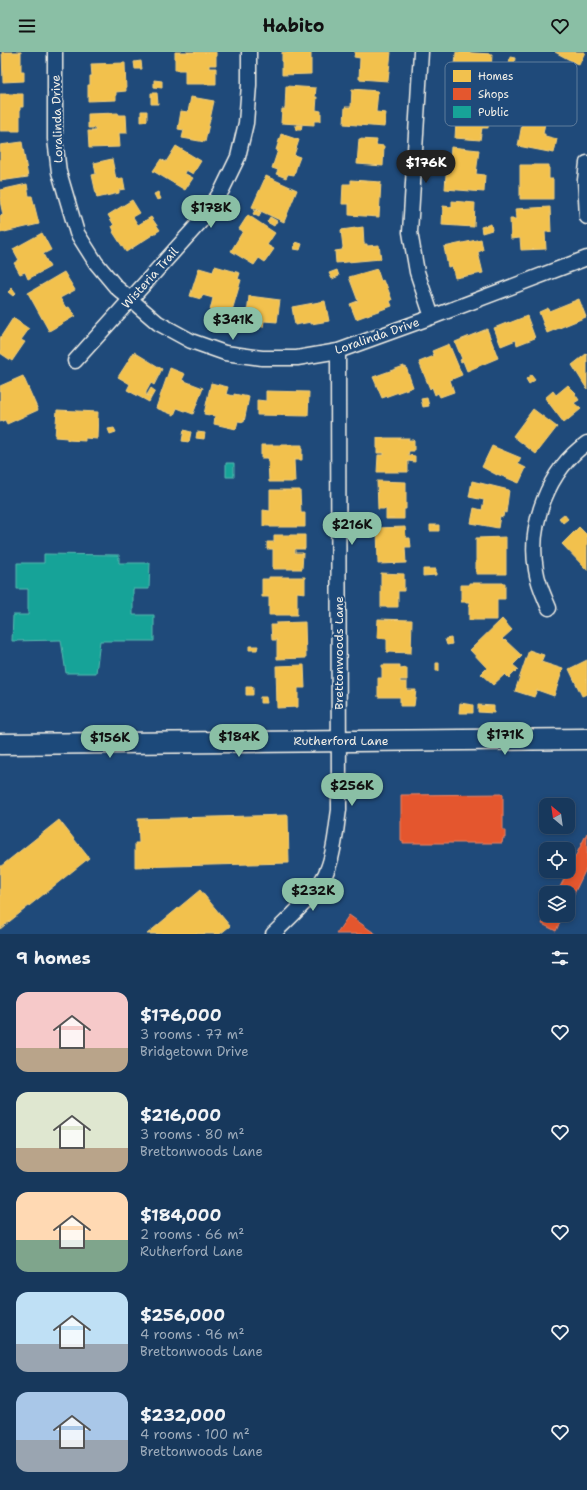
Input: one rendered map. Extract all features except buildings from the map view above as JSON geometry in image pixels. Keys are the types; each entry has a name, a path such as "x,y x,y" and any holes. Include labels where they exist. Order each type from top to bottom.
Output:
{"street":[{"name":"Loralinda Drive","path":"55,52 55,139 59,172 77,233 96,263 116,287 158,323 191,341 225,353 262,358 297,358 338,350 432,317 587,258"},
{"name":"Wisteria Trail","path":"75,361 201,221 222,190 238,157 246,123 249,85 249,52"},
{"path":"421,52 410,232 416,272 432,317"},
{"path":"587,163 585,180 587,217"},
{"name":"Brettonwoods Lane","path":"273,934 314,892 328,869 339,810 338,350"},
{"path":"549,608 539,583 536,570 535,534 538,518 543,502 560,470 568,460 587,443"},
{"name":"Rutherford Lane","path":"0,744 587,739"}]}
